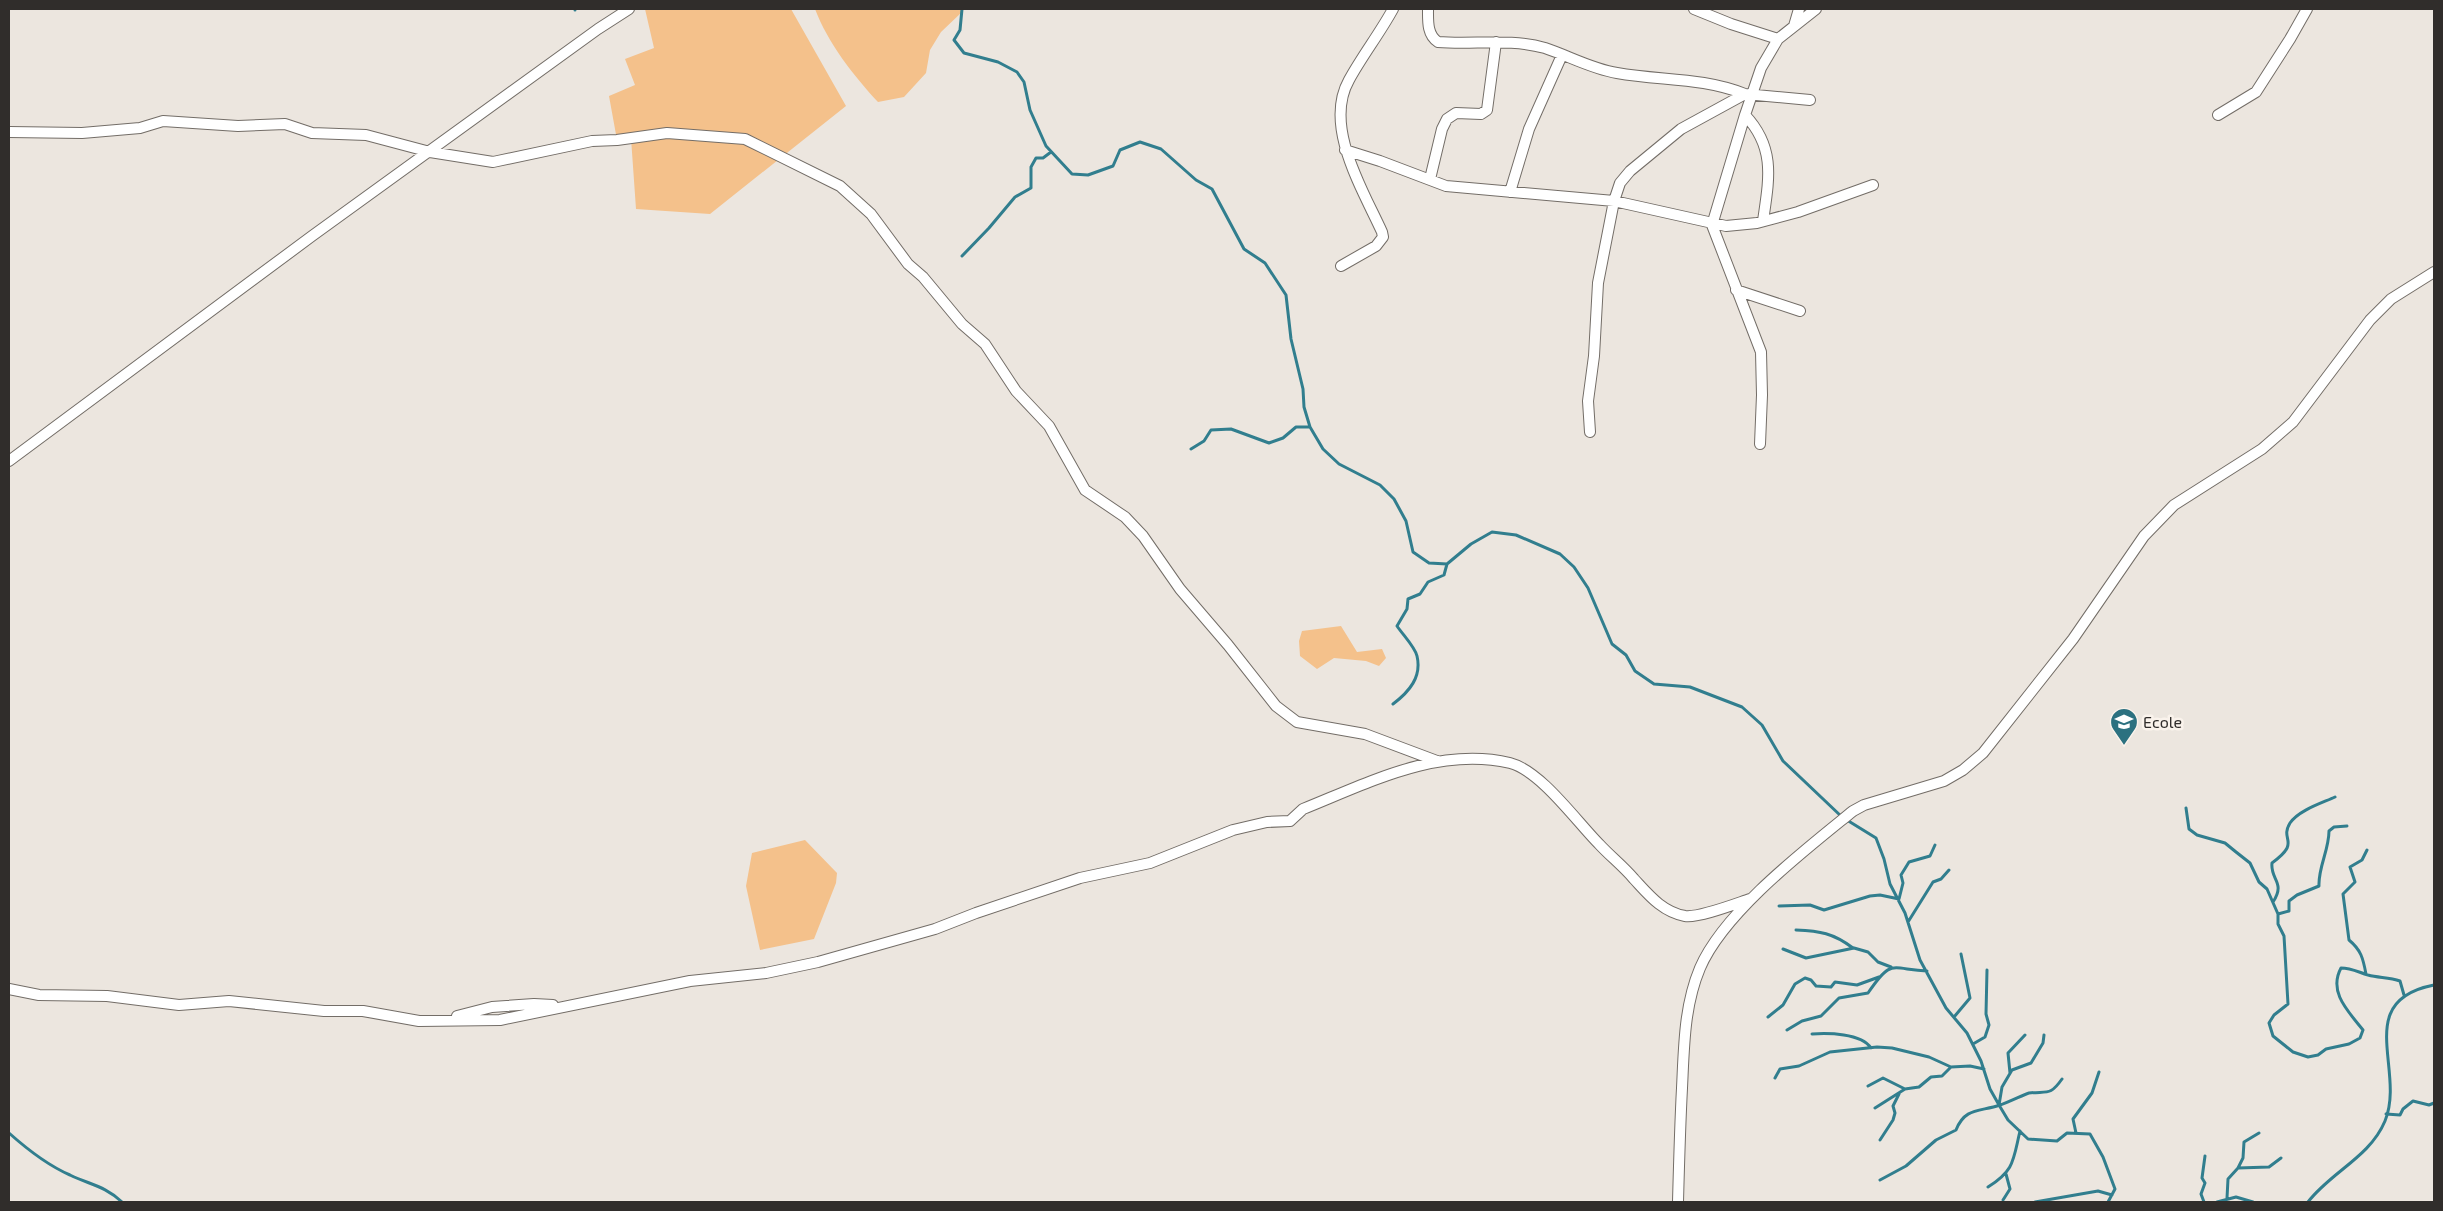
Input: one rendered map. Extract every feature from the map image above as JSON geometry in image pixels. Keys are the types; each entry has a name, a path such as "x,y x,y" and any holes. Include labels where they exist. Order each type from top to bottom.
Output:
{"street":[{"path":"9,461 282,258 598,29 629,9"},
{"path":"1341,266 1376,246 1383,237 1345,150 1341,122 1345,90 1393,9"},
{"path":"1428,9 1429,29 1432,38 1438,42 1457,44 1496,42 1537,46 1616,73 1688,79 1713,83 1748,95 1810,100"},
{"path":"1694,9 1731,24 1778,39"},
{"path":"1794,26 1799,9"},
{"path":"1760,444 1761,352 1712,225 1745,115 1748,95 1778,39 1816,9"},
{"path":"2218,115 2256,92 2307,9"},
{"path":"1430,179 1442,129 1447,119 1456,113 1481,114 1487,110 1496,42"},
{"path":"1510,192 1529,129 1562,55"},
{"path":"1590,432 1588,401 1594,356 1598,283 1614,201 1620,183 1653,151 1681,129 1748,95"},
{"path":"1745,115 1760,132 1766,150 1768,187 1763,221"},
{"path":"9,132 82,133 140,128 163,121 238,126 285,124 312,133 366,135 430,152 492,162 592,141 617,140 667,132 745,139 840,186 871,214 908,264 923,277 962,324 985,344 1016,391 1049,426 1085,490 1125,517 1143,536 1180,589 1228,645 1276,706 1297,722 1365,734 1437,761"},
{"path":"1345,150 1446,186 1614,201 1712,225 1726,226 1763,221 1798,212 1873,185"},
{"path":"1678,1202 1684,1034 1689,998 1701,967 1719,938 1750,899 1853,811 1864,805 1944,781 1964,770 1983,753 2073,639 2144,536 2174,506 2262,449 2293,422 2370,320 2391,299 2434,272"},
{"path":"1736,290 1800,311"},
{"path":"9,989 39,995 107,996 178,1005 229,1001 324,1011 363,1011 419,1021 500,1020 690,981 766,974 935,930 976,913 1080,878 1150,863 1233,830 1267,822 1290,822 1303,809 1408,768 1437,761 1461,760 1512,764 1535,778 1557,797 1649,897 1668,910 1686,916 1716,910 1750,899"}],"shaded area":[{"path":"645,9 791,9 846,106 710,214 636,209 631,138 617,140 609,96 635,85 625,59 654,48"},
{"path":"815,9 962,9 962,12 941,32 930,50 926,73 904,97 878,102 842,58 820,22"},
{"path":"1341,626 1357,652 1382,649 1386,658 1379,666 1366,661 1334,658 1317,669 1300,656 1299,641 1302,631"},
{"path":"805,840 837,873 836,883 814,939 760,950 746,886 752,853"}],"waterway":[{"path":"962,9 960,30 954,40 964,53 998,62 1017,72 1024,82 1030,110 1046,146 1072,174 1088,175 1113,166 1120,150 1140,142 1161,149 1196,180 1212,189 1244,249 1265,263 1286,295 1291,339 1303,389 1304,407 1310,427 1323,449 1339,464 1380,485 1394,499 1406,521 1413,552 1429,563 1447,564 1471,544 1492,532 1516,535 1560,554 1574,567 1588,588 1612,644 1626,655 1635,671 1654,684 1690,687 1742,707 1762,725 1783,761 1842,817 1876,838 1884,859 1890,884 1905,913 1920,960 1946,1008 1967,1033 1981,1061 1990,1089 2008,1120 2028,1139 2057,1141 2067,1133 2090,1134 2103,1157 2115,1189 2108,1202"},
{"path":"962,256 1015,197 1031,188 1031,167 1036,158 1043,158 1051,152"},
{"path":"1191,449 1204,441 1211,430 1231,429 1269,443 1283,438 1296,427 1310,427"},
{"path":"1393,704 1409,689 1418,671 1417,656 1414,649 1397,626 1407,609 1408,599 1420,594 1428,582 1444,575 1447,564"},
{"path":"2273,902 2277,895 2278,885 2273,873 2272,863 2286,850 2288,845 2287,829 2290,823 2299,814 2335,797"},
{"path":"2186,808 2189,829 2197,835 2225,843 2250,863 2259,882 2267,889 2278,914 2278,924 2284,936 2288,1004 2274,1015 2269,1023 2273,1036 2293,1052 2308,1057 2318,1055 2326,1049 2349,1044 2360,1038 2363,1030 2346,1008 2338,993 2337,985 2341,968 2400,981 2404,995"},
{"path":"2278,914 2289,911 2289,901 2297,895 2319,886 2320,872 2329,838 2329,831 2334,827 2347,826"},
{"path":"1779,906 1810,905 1824,910 1870,896 1880,895 1899,899 1903,883 1901,875 1909,862 1930,856 1935,845"},
{"path":"2366,974 2361,955 2349,940 2343,894 2355,882 2350,867 2362,860 2367,850"},
{"path":"1908,922 1933,882 1941,879 1949,870"},
{"path":"1796,930 1826,934 1839,939 1853,948"},
{"path":"1783,949 1806,958 1854,948 1868,952 1878,962 1891,967"},
{"path":"1954,1017 1970,998 1961,954"},
{"path":"1787,1030 1802,1021 1821,1016 1839,998 1868,993 1887,970 1898,968 1927,971"},
{"path":"1973,1044 1985,1037 1989,1025 1986,1014 1987,970"},
{"path":"1768,1017 1783,1005 1795,984 1805,978 1811,980 1816,986 1831,987 1835,982 1857,985 1879,977"},
{"path":"2308,1202 2317,1191 2360,1155 2378,1134 2385,1121 2390,1101 2388,1022 2395,1006 2409,993 2434,985"},
{"path":"1812,1034 1844,1035 1860,1039 1871,1048"},
{"path":"2010,1073 2008,1053 2025,1035"},
{"path":"1999,1105 2002,1087 2012,1070 2031,1063 2043,1043 2044,1035"},
{"path":"1775,1078 1780,1069 1799,1066 1830,1052 1877,1047 1892,1048 1929,1057 1951,1067 1970,1066 1984,1069"},
{"path":"1875,1108 1905,1089 1919,1087 1931,1077 1942,1076 1951,1067"},
{"path":"2076,1133 2073,1119 2092,1093 2099,1072"},
{"path":"1868,1086 1883,1078 1905,1089"},
{"path":"1880,1180 1906,1166 1936,1140 1956,1130 1964,1117 1969,1114 2003,1104 2029,1093 2048,1092 2062,1079"},
{"path":"1880,1140 1893,1120 1895,1113 1893,1106 1899,1094"},
{"path":"2386,1114 2400,1115 2403,1109 2413,1101 2429,1105 2434,1103"},
{"path":"1988,1187 1997,1181 2012,1164 2020,1131"},
{"path":"9,1133 53,1167 104,1189 122,1202"},
{"path":"2238,1168 2243,1158 2244,1142 2259,1133"},
{"path":"2204,1202 2201,1194 2205,1183 2202,1178 2205,1156"},
{"path":"2227,1198 2228,1179 2238,1168 2269,1167 2281,1158"},
{"path":"2003,1200 2010,1189 2006,1174"},
{"path":"2035,1202 2098,1191 2112,1195"},
{"path":"2217,1202 2236,1197 2253,1202"}],"place":[{"name":"Ecole","path":"2124,746"}]}
